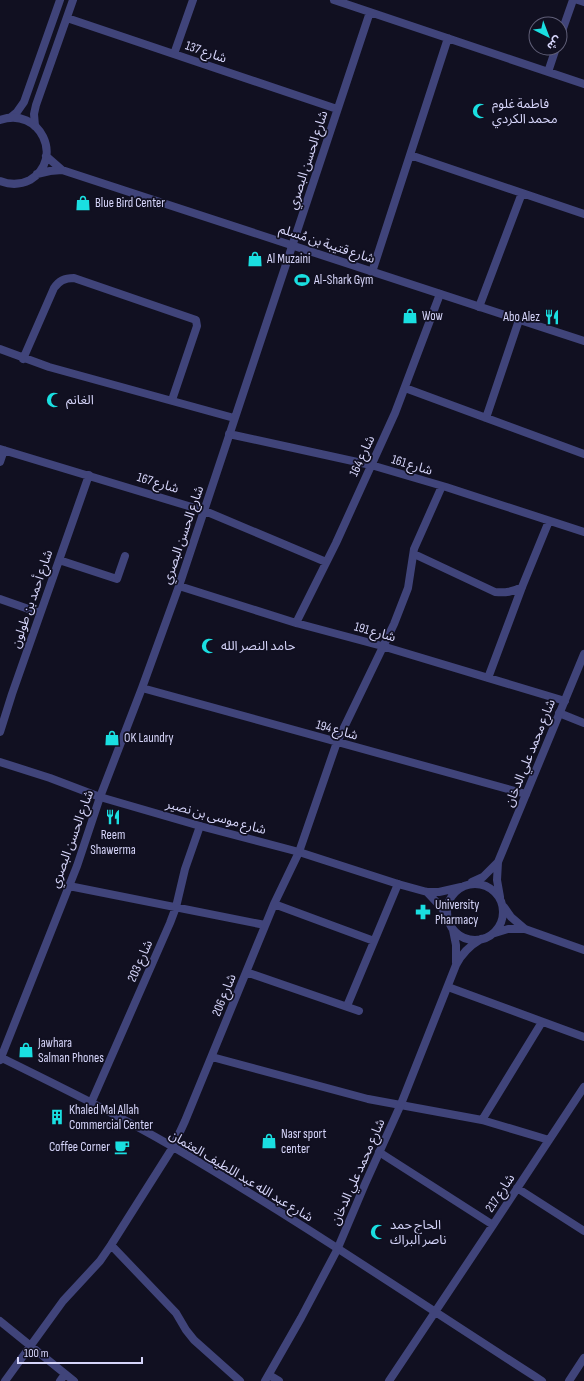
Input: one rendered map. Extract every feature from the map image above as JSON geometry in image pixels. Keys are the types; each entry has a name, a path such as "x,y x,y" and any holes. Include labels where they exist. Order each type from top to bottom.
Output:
{"street":[{"path":"11,117 17,112 24,102 60,0"},
{"path":"35,126 34,114 36,105 73,0"},
{"path":"174,54 193,0"},
{"path":"334,0 584,84"},
{"path":"567,16 573,0"},
{"path":"578,0 584,2"},
{"name":"شارع الحسن البصري","path":"0,1058 76,866 100,797 179,586 370,12"},
{"name":"شارع 137","path":"67,18 337,109"},
{"path":"372,272 448,38"},
{"path":"548,72 553,56"},
{"path":"0,120 11,117 25,119 42,133 47,148 44,164 37,174"},
{"path":"410,155 584,214"},
{"name":"شارع قتيبة بن مُسلم","path":"46,156 62,170 584,342"},
{"name":"شارع قتيبة بن مُسلم","path":"10,184 22,183 37,174 62,170"},
{"path":"0,182 10,184"},
{"path":"0,190 10,184"},
{"path":"479,307 522,193"},
{"path":"23,358 54,288 58,283 68,278 74,278 196,320 197,326 172,400"},
{"name":"شارع 164","path":"296,623 336,543 395,413 440,294"},
{"path":"486,418 519,320"},
{"path":"0,349 49,367 234,418"},
{"path":"404,388 584,454"},
{"name":"شارع 161","path":"229,434 371,465 442,486 584,532"},
{"path":"0,462 2,449"},
{"name":"شارع 167","path":"2,449 205,511 326,562"},
{"name":"شارع أحمد بن طولون","path":"0,732 89,475"},
{"name":"شارع 206","path":"5,1381 63,1301 100,1261 173,1147 186,1121 274,904 300,852 337,742 382,646 394,624 408,588 414,549 442,486"},
{"path":"488,678 522,587 549,521"},
{"path":"414,554 495,592 512,592 522,587"},
{"path":"59,560 117,579 125,556"},
{"name":"شارع 191","path":"179,586 296,623 382,646 565,700"},
{"path":"0,599 40,613"},
{"name":"شارع محمد علي الدخان","path":"500,897 497,880 498,862 584,654"},
{"name":"شارع 194","path":"142,688 526,794"},
{"path":"559,713 584,723"},
{"name":"شارع موسى بن نصير","path":"0,762 50,778 100,797 200,826 300,852 427,892 446,892 465,885"},
{"name":"شارع 203","path":"90,1103 176,907 183,876 200,826"},
{"name":"شارع محمد علي الدخان","path":"465,885 483,877 498,862"},
{"path":"451,927 447,915 448,903 455,892 465,885 478,883 487,885 494,890 500,897 511,917 526,929 584,950"},
{"path":"347,1006 398,884"},
{"path":"68,886 265,926"},
{"path":"427,892 442,908 451,927 460,936 468,940 481,940 495,933 508,929 526,929"},
{"path":"274,904 374,941"},
{"path":"495,933 501,925 504,916 504,906"},
{"name":"شارع محمد علي الدخان","path":"451,927 456,945 456,965"},
{"name":"شارع محمد علي الدخان","path":"267,1378 302,1318 337,1250 401,1104 456,965 466,950 474,943 481,940"},
{"path":"246,972 359,1011"},
{"path":"448,987 584,1037"},
{"path":"482,1120 542,1022"},
{"path":"212,1057 368,1099 482,1120 549,1140"},
{"name":"شارع عبد الله عبد اللطيف العثمان","path":"0,1058 173,1147 256,1197 542,1381"},
{"name":"شارع 217","path":"389,1381 494,1226 517,1188 584,1087"},
{"path":"380,1152 494,1226"},
{"path":"517,1188 584,1231"},
{"path":"111,1245 176,1313 194,1340 240,1381"},
{"path":"0,1321 30,1345 63,1377 74,1381"},
{"path":"569,1381 584,1358"},
{"path":"267,1378 278,1381"}],"place":[{"name":"فاطمة غلوم محمد الكردي","path":"480,111"},
{"name":"Blue Bird Center","path":"83,203"},
{"name":"Al Muzaini","path":"255,259"},
{"name":"Al-Shark Gym","path":"302,280"},
{"name":"Wow","path":"410,316"},
{"name":"Abo Alez","path":"552,317"},
{"name":"الغانم","path":"54,400"},
{"name":"حامد النصر الله","path":"209,646"},
{"name":"OK Laundry","path":"112,738"},
{"name":"Reem Shawerma","path":"113,817"},
{"name":"University Pharmacy","path":"423,912"},
{"name":"Jawhara Salman Phones","path":"26,1050"},
{"name":"Khaled Mal Allah Commercial Center","path":"57,1117"},
{"name":"Nasr sport center","path":"269,1141"},
{"name":"Coffee Corner","path":"122,1147"},
{"name":"الحاج حمد ناصر البراك","path":"378,1232"}]}
